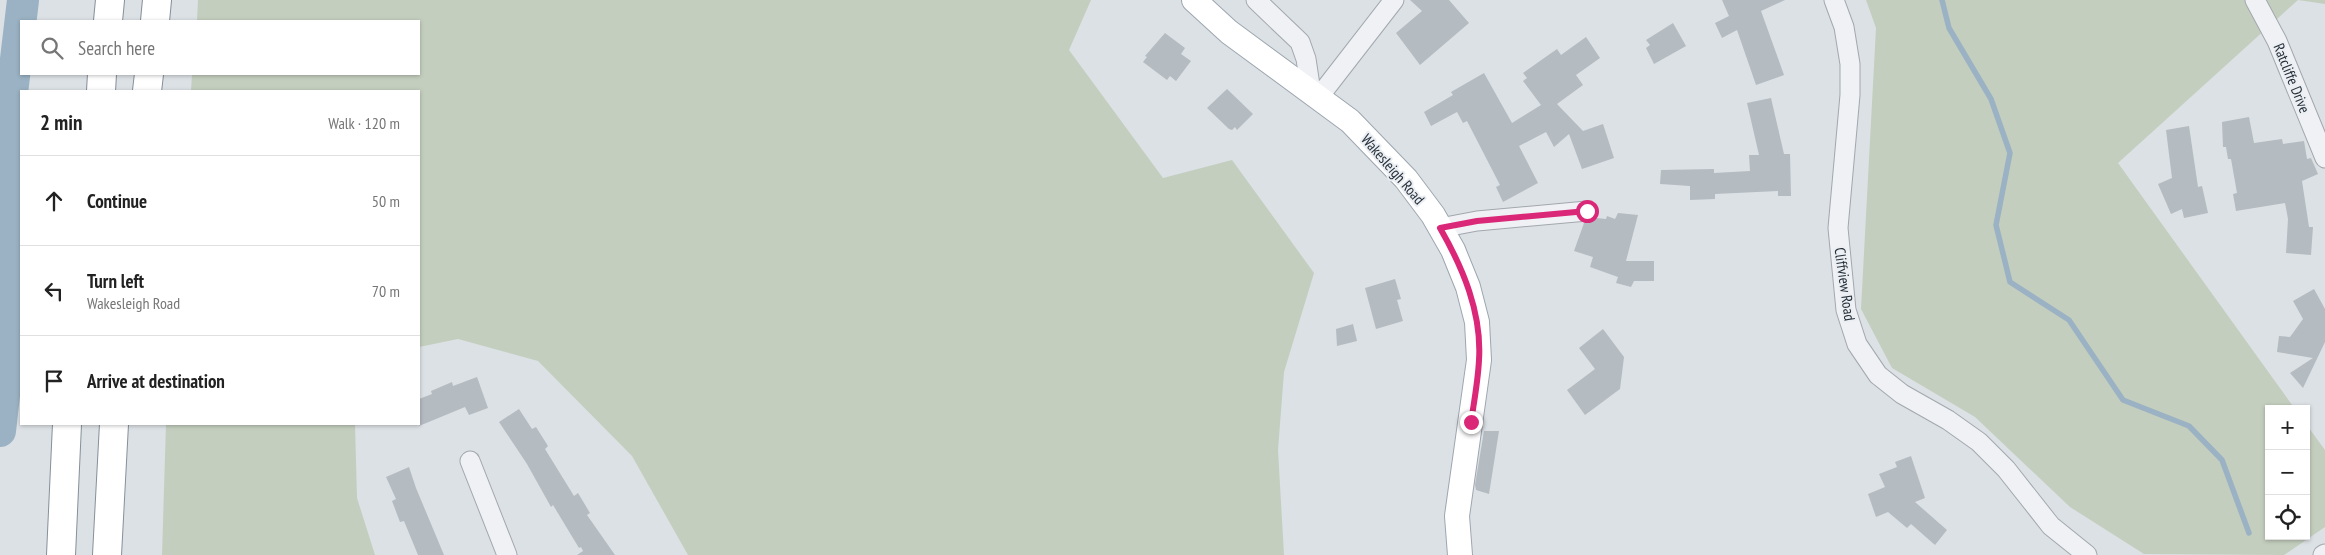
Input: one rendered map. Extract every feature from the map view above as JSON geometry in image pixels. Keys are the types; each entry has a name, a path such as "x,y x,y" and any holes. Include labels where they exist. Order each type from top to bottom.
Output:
{"highway":[{"path":"108,20 110,0"},
{"path":"155,20 157,0"},
{"path":"101,90 102,75"},
{"path":"147,90 149,75"},
{"path":"60,555 68,425"},
{"path":"107,555 114,425"}],"main road":[{"name":"Wakesleigh Road","path":"1194,0 1229,32 1350,121 1406,179 1440,228 1452,250 1468,287 1477,322 1479,360 1457,516 1460,555"}],"street":[{"path":"1256,0 1300,42 1314,95"},
{"path":"1314,95 1394,0"},
{"name":"Cliffview Road","path":"1834,0 1844,27 1850,71 1850,94 1838,228 1846,310 1857,344 1878,375 1902,394 1948,420 1979,442 2006,469 2051,526 2087,555"},
{"name":"Ratcliffe Drive","path":"2255,0 2277,41 2325,158"},
{"path":"1440,228 1477,221 1587,211"},
{"path":"470,461 506,555"}],"green space":[{"path":"198,0 1091,0 1069,50 1163,178 1232,160 1314,273 1284,372 1278,450 1284,555 688,555 632,456 538,361 458,339 420,347 420,90 191,90 192,75 420,75 420,20 197,20"},
{"path":"1866,0 2298,0 2118,163 2292,405 2265,405 2265,540 2306,540 2284,555 2144,554 2070,507 1975,417 1892,368 1861,309 1876,28"},
{"path":"2298,0 2325,0 2325,4"},
{"path":"166,425 355,425 357,498 375,555 162,555"},
{"path":"2310,429 2325,450 2325,527 2310,537"}],"building":[{"path":"1410,0 1449,0 1469,23 1420,65 1396,33 1422,11"},
{"path":"1722,0 1785,0 1761,11 1784,75 1756,85 1737,30 1722,38 1715,23 1729,16"},
{"path":"1673,23 1686,46 1654,64 1646,48 1650,45 1646,40"},
{"path":"1165,33 1185,48 1181,54 1191,61 1176,81 1170,76 1167,80 1143,62 1147,57 1145,56"},
{"path":"1586,37 1600,58 1576,75 1583,85 1557,104 1583,131 1603,124 1614,158 1582,169 1569,134 1554,147 1546,132 1519,146 1538,183 1503,202 1496,187 1500,185 1467,121 1463,123 1457,112 1431,126 1424,112 1453,95 1451,92 1484,73 1512,123 1541,105 1523,81 1527,78 1523,73 1557,49 1561,55"},
{"path":"1227,89 1253,114 1237,130 1235,127 1232,130 1229,129 1207,108"},
{"path":"1771,98 1784,154 1790,154 1791,196 1778,196 1778,191 1715,194 1715,199 1690,200 1690,186 1660,184 1661,170 1714,169 1714,173 1750,171 1749,155 1759,155 1747,103"},
{"path":"2249,117 2254,143 2282,139 2283,144 2304,141 2307,159 2311,158 2318,174 2302,181 2309,227 2313,227 2311,255 2286,253 2288,219 2285,203 2236,211 2233,194 2237,193 2231,159 2228,159 2226,147 2223,147 2222,122"},
{"path":"2189,126 2198,187 2202,186 2208,213 2184,218 2182,209 2171,214 2158,184 2172,178 2166,130"},
{"path":"1618,213 1638,215 1626,261 1654,261 1654,281 1634,281 1631,287 1616,283 1618,277 1590,267 1593,257 1574,251 1584,223 1596,218 1606,219 1607,216 1615,219"},
{"path":"1395,279 1401,299 1397,300 1403,321 1376,329 1365,288"},
{"path":"2314,289 2325,309 2325,342 2303,388 2290,373 2313,358 2277,352 2279,336 2290,337 2303,319 2293,301"},
{"path":"1353,324 1357,341 1337,346 1336,329"},
{"path":"1603,329 1624,357 1620,389 1585,415 1567,390 1595,369 1579,348"},
{"path":"477,377 488,408 469,415 465,407 419,426 420,399 432,394 431,391 452,382 453,386"},
{"path":"519,409 532,429 536,427 548,446 545,449 574,496 578,493 590,513 587,515 615,555 577,555 583,551 581,547 579,548 553,505 551,507 527,464 499,422"},
{"path":"1484,431 1499,431 1489,494 1476,490 1475,485"},
{"path":"1911,456 1925,498 1915,502 1947,530 1935,545 1911,524 1907,528 1888,512 1876,517 1868,494 1885,487 1879,474 1897,467 1895,462"},
{"path":"409,467 444,555 418,555 404,521 400,522 392,501 396,499 386,477"}],"waterway":[{"path":"21,20 23,0"},
{"path":"1942,0 1949,28 1991,99 2010,153 1996,225 2010,282 2069,320 2123,400 2189,426 2222,460 2249,533"},
{"path":"0,431 12,324 15,226 8,127 20,25"}],"route":[{"path":"1471,422 1479,360 1477,322 1468,287 1440,228 1477,221 1587,211"}]}
